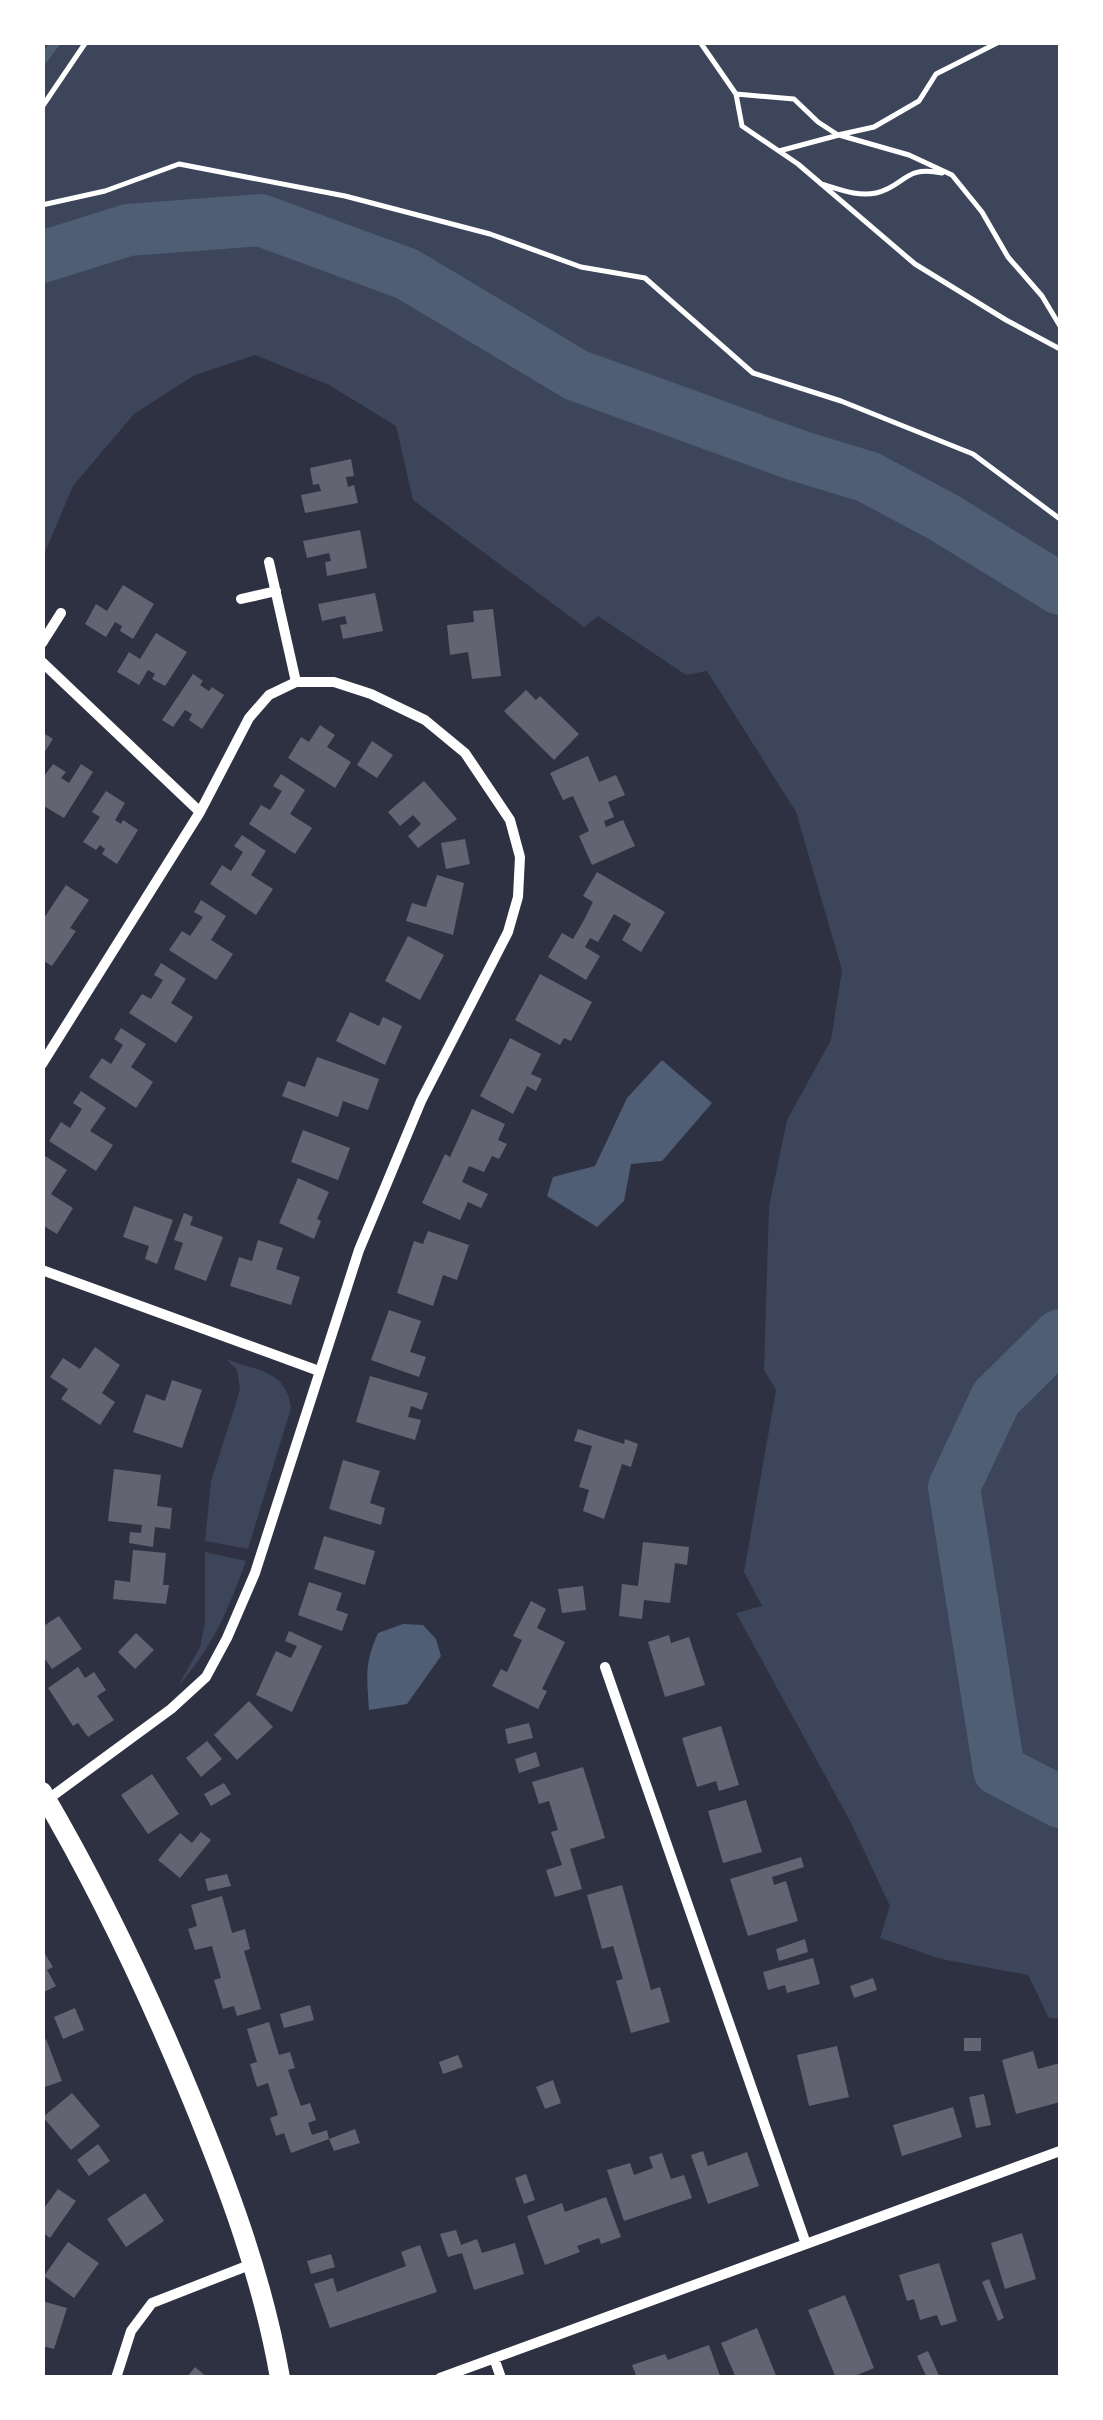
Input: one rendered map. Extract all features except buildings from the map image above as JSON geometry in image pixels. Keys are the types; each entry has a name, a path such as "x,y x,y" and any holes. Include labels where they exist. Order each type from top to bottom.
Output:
{"main road":[{"path":"45,1796 84,1863 158,2018 229,2188 280,2378"}],"street":[{"path":"269,562 296,682"},
{"path":"241,599 276,591"},
{"path":"42,643 61,613"},
{"path":"42,662 200,812"},
{"path":"42,1064 200,812 249,718 269,695 296,682 334,682 371,694 425,720 466,752 510,820 520,857 518,897 508,932 421,1101 359,1250 255,1573 206,1677 110,1757 45,1796"},
{"path":"42,1270 319,1371"},
{"path":"605,1667 806,2244"},
{"path":"440,2378 1060,2151"},
{"path":"116,2378 131,2331 152,2303 252,2264"},
{"path":"494,2358 501,2378"}],"path":[{"path":"42,106 86,42"},
{"path":"700,42 736,94 742,126 779,151 916,264 1060,349"},
{"path":"779,151 874,126 919,101 936,74 999,42"},
{"path":"736,94 794,99 818,122 839,134 909,155 952,175 1060,326"},
{"path":"42,205 104,190 179,164 345,196 490,234 582,267 644,278 753,373 841,401 972,454 1060,519"},
{"path":"819,183 854,194 873,194 890,188 908,173 928,170 952,175"}],"shaded area":[{"path":"43,43 1060,43 1060,2019 1049,2018 1028,1975 941,1959 880,1938 890,1906 850,1821 736,1613 762,1606 744,1572 776,1390 764,1370 769,1206 787,1120 831,1040 842,970 796,812 707,671 686,675 598,616 584,627 413,500 396,426 329,385 255,355 195,375 134,414 73,486 43,557"},
{"path":"662,1060 712,1103 662,1161 631,1164 624,1201 597,1227 547,1196 553,1177 595,1166 627,1098"},
{"path":"226,1359 277,1379 284,1386 291,1408 248,1549 205,1541 211,1481 240,1390 237,1370"},
{"path":"205,1552 246,1561 218,1627 178,1686 200,1647 205,1622"},
{"path":"403,1624 423,1625 436,1639 441,1656 407,1704 369,1710 370,1653 378,1633"}],"waterway":[{"path":"42,61 56,42"},
{"path":"42,257 128,230 260,220 407,274 576,375 868,477 943,517 1060,589"},
{"path":"1060,1335 996,1398 954,1487 999,1770 1060,1802"}]}
